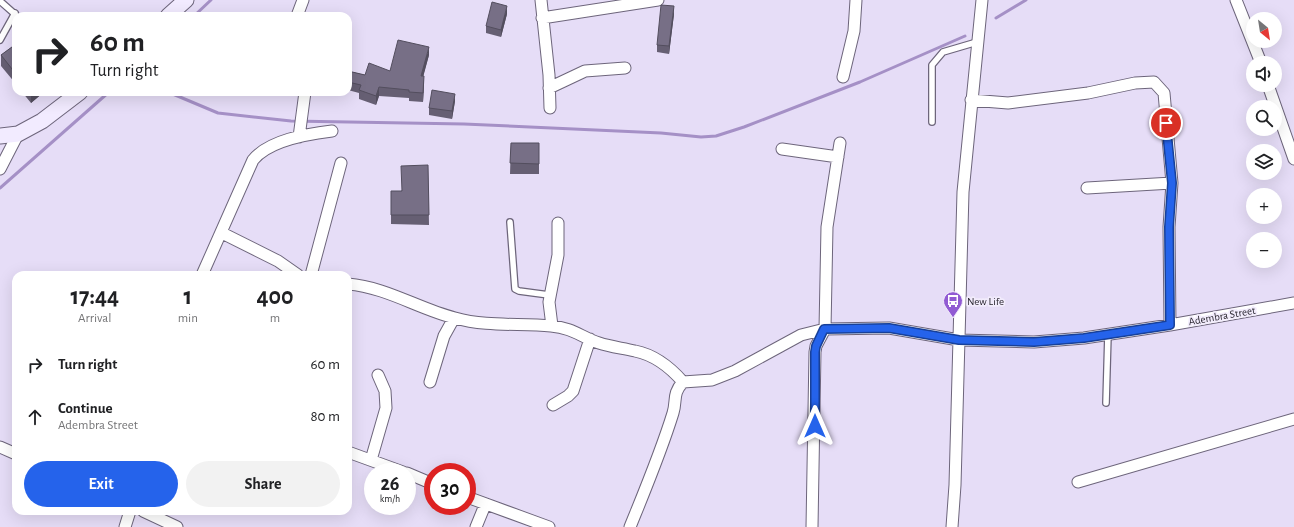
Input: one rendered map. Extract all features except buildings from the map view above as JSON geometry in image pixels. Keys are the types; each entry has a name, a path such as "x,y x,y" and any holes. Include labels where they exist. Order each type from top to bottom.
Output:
{"street":[{"path":"172,12 186,0"},
{"path":"298,12 303,0"},
{"path":"541,0 550,108"},
{"path":"542,18 658,0"},
{"path":"843,78 854,31 856,0"},
{"path":"952,527 955,485 962,207 971,100 982,0"},
{"path":"1236,0 1258,56"},
{"path":"549,88 585,71 625,68"},
{"path":"971,100 1008,103 1088,93 1135,83 1154,82 1164,93 1172,183 1169,227 1170,325"},
{"path":"1270,92 1294,159"},
{"path":"0,136 18,134 42,121 73,96"},
{"path":"300,127 304,96"},
{"path":"300,127 307,134 332,131"},
{"path":"204,271 222,234 253,160 266,148 300,127"},
{"path":"0,170 18,134"},
{"path":"812,527 815,352 816,346 824,329 827,227 840,142"},
{"path":"782,149 838,157"},
{"path":"312,271 341,163"},
{"path":"1087,188 1172,183"},
{"path":"552,326 550,295 558,255 558,223"},
{"path":"222,234 278,261 292,271"},
{"path":"352,285 384,292 454,318 507,326 529,324 552,326 577,332 606,345 637,351 655,358 670,368 682,382 677,388 674,411 649,481 630,527"},
{"name":"Adembra Street","path":"682,382 712,380 735,371 801,335 824,329 889,328 959,340 1034,342 1108,334 1170,325 1294,303"},
{"path":"430,382 444,336 454,318"},
{"path":"553,406 573,391 590,339"},
{"path":"371,460 386,408 384,391 378,375"},
{"path":"1078,482 1294,418"},
{"path":"0,447 12,452"},
{"path":"352,453 379,463"},
{"path":"476,501 549,527"},
{"path":"476,527 486,505"},
{"path":"125,527 129,515"},
{"path":"152,515 177,527"}],"lane":[{"path":"0,0 13,12"},
{"path":"0,39 12,21"},
{"path":"932,122 932,65 943,52 977,42"},
{"path":"510,222 515,289 519,291 550,295"},
{"path":"1106,402 1108,334"}],"waterway":[{"path":"198,12 211,0"},
{"path":"996,18 1026,0"},
{"path":"178,96 218,113 291,121 464,124 661,133 701,137 716,136 744,127 860,82 965,36"},
{"path":"0,188 104,96"}],"place":[{"name":"New Life","path":"953,318"}],"route":[{"path":"815,426 815,352 816,346 824,329 889,328 959,340 1034,342 1084,338 1170,325 1169,227 1172,183 1166,123"}]}
